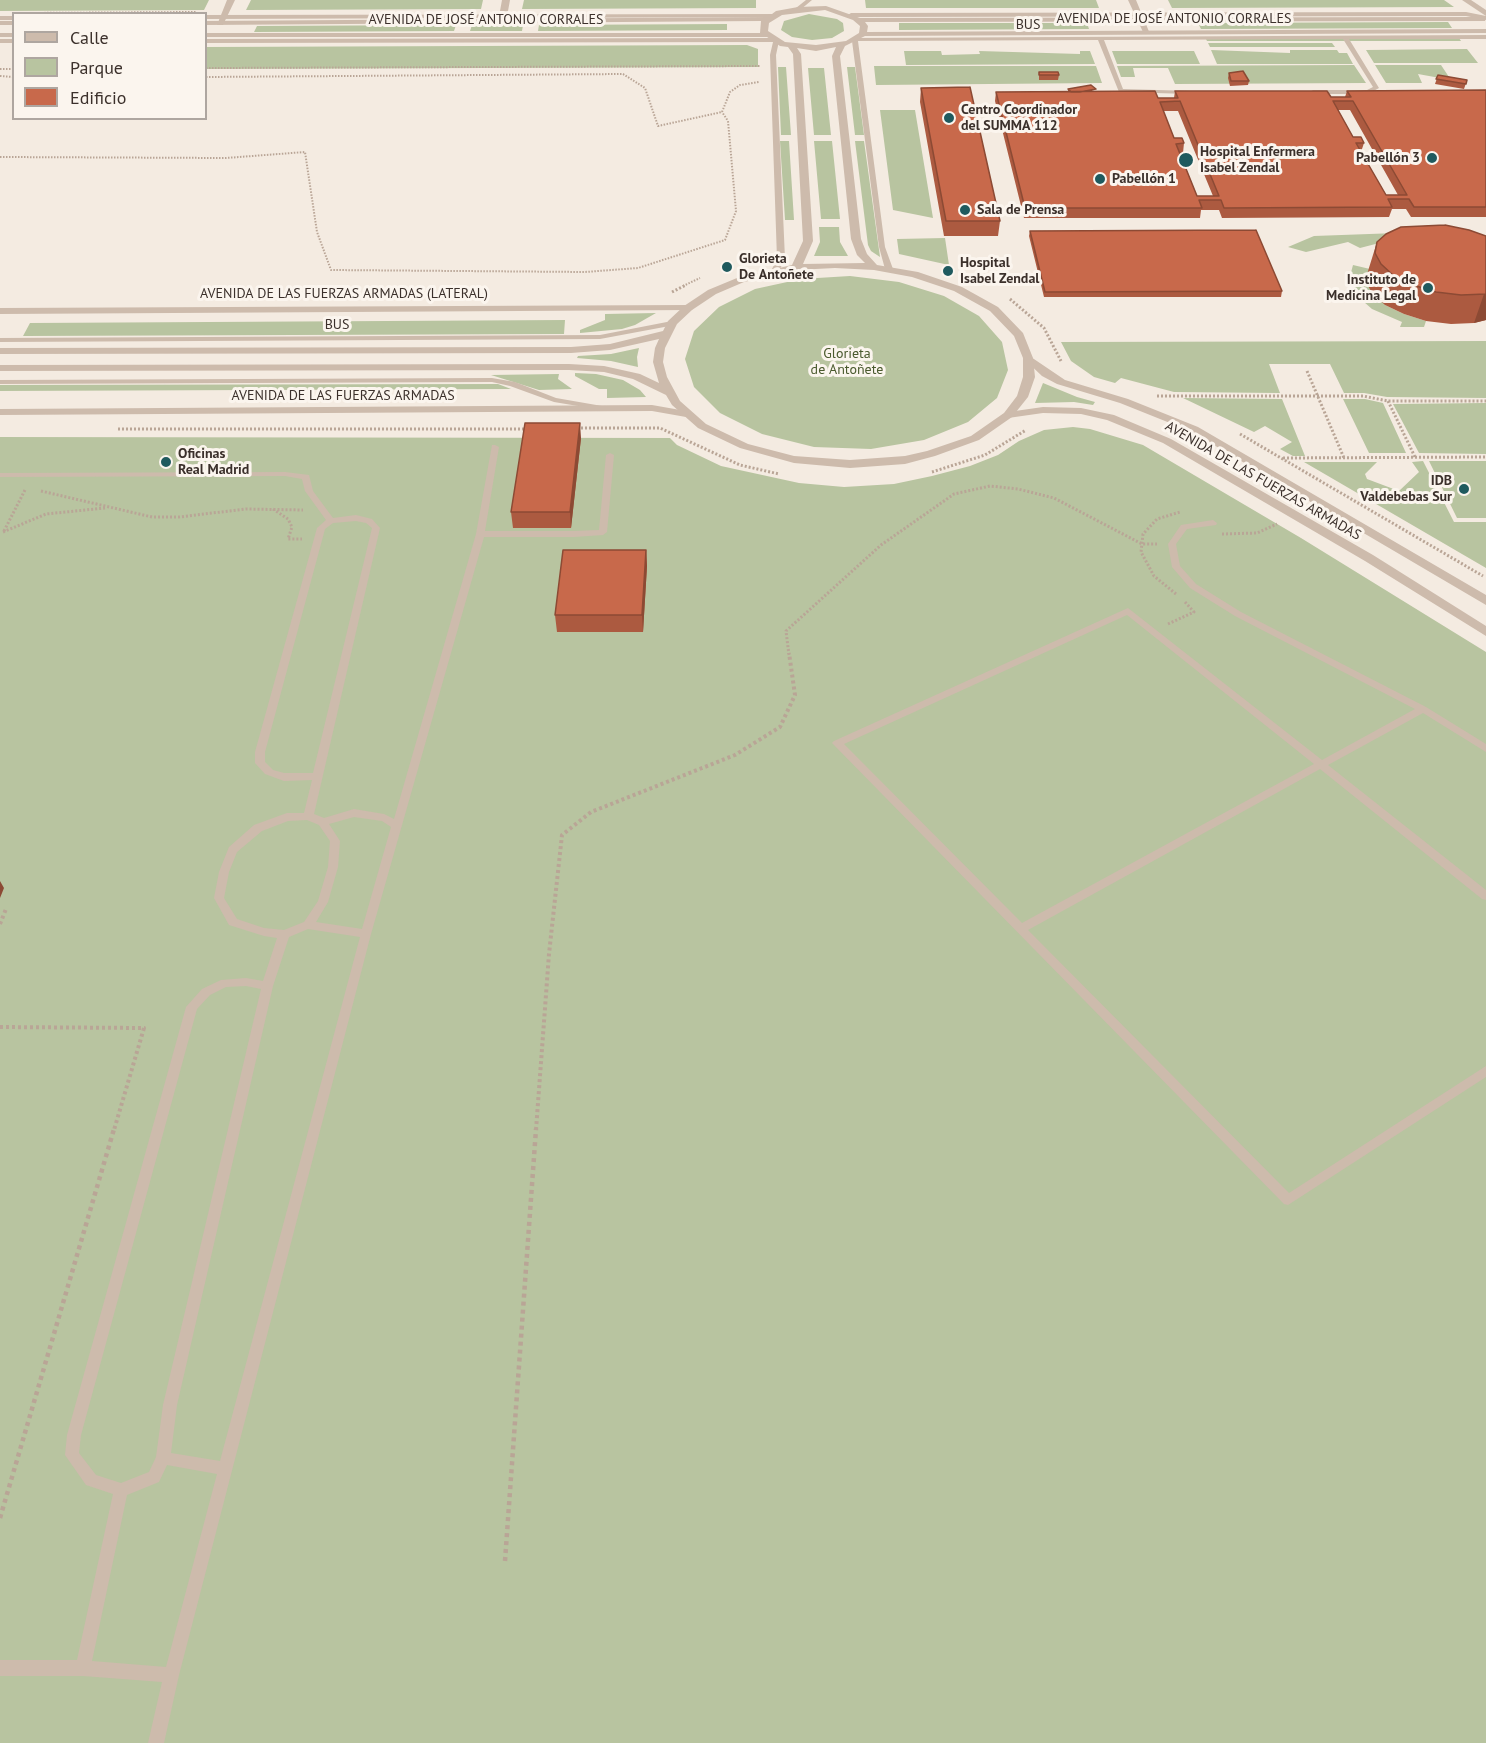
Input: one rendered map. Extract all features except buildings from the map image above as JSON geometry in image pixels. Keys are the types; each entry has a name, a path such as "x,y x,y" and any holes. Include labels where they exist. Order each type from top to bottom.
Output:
{"street":[{"path":"221,20 231,0"},
{"path":"502,19 506,0"},
{"path":"772,39 764,25 787,0"},
{"path":"835,0 841,12"},
{"path":"1132,0 1147,32"},
{"path":"1466,0 1486,22"},
{"path":"1482,0 1486,3"},
{"name":"AVENIDA DE JOSÉ ANTONIO CORRALES","path":"207,23 221,20 775,15 798,9 826,8 855,17 1140,17 1486,22"},
{"path":"855,17 864,26 858,38"},
{"name":"AVENIDA DE JOSÉ ANTONIO CORRALES","path":"207,34 772,39 791,46 816,48 841,46 858,38 1486,22"},
{"path":"791,46 797,54 808,241 796,267"},
{"path":"841,46 836,57 856,239 862,255 874,267"},
{"path":"835,265 890,269 937,280 977,298 1008,322 1019,335 1028,358 1029,377 1022,397 1008,415 975,438 931,454 905,460 850,464 804,461 768,454 722,437 686,414 668,392 661,377 658,362 665,334 672,323 688,308 712,292 731,284 796,267 835,265"},
{"name":"AVENIDA DE LAS FUERZAS ARMADAS (LATERAL)","path":"0,311 688,308"},
{"path":"0,351 571,350 610,347 665,334"},
{"name":"AVENIDA DE LAS FUERZAS ARMADAS","path":"1028,358 1046,374 1061,382 1135,404 1194,429 1486,601"},
{"name":"AVENIDA DE LAS FUERZAS ARMADAS","path":"0,368 569,367 604,369 636,376 668,392"},
{"name":"AVENIDA DE LAS FUERZAS ARMADAS","path":"0,412 652,408 686,414"},
{"name":"AVENIDA DE LAS FUERZAS ARMADAS","path":"1008,415 1043,410 1082,411 1110,417 1167,441 1369,558 1486,632"}],"lane":[{"path":"798,9 809,0"},
{"path":"816,0 826,8"},
{"path":"207,17 221,20"},
{"name":"BUS","path":"858,38 1486,37"},
{"path":"858,38 882,247 890,269"},
{"path":"1310,92 1368,92 1376,88 1346,38"},
{"path":"207,41 772,39 782,259 775,271"},
{"path":"1101,39 1121,92 1196,92"},
{"name":"BUS","path":"0,340 582,337 619,334 672,323"},
{"path":"0,382 492,380 512,384 554,400 603,408"},
{"path":"156,1743 171,1675 366,934 480,534 495,447"},
{"path":"480,534 603,532 610,455"},
{"path":"0,475 285,474 306,477 309,491 331,522"},
{"path":"308,816 376,528 369,521 356,518 331,522 321,528 260,752 260,764 268,772 284,777 317,776"},
{"path":"1213,523 1184,527 1172,544 1176,567 1193,586 1238,614 1423,709 1486,749"},
{"path":"1486,896 1128,611 837,743 1288,1200 1486,1071"},
{"path":"1020,929 1423,709"},
{"path":"322,822 354,813 384,818 397,825"},
{"path":"308,925 323,902 333,867 335,841 322,822 308,816 287,817 258,828 233,850 224,872 219,898 232,922 264,932 284,934 308,925 366,934"},
{"path":"267,986 246,982 225,983 206,992 192,1006 74,1435 72,1455 90,1480 121,1490 154,1477 163,1458 170,1405 267,986 284,934"},
{"path":"163,1458 225,1469"},
{"path":"83,1668 121,1490"},
{"path":"0,1668 83,1668 171,1675"}],"path":[{"path":"207,68 764,66"},
{"path":"207,77 623,74 645,88 658,126 722,112"},
{"path":"722,112 730,92 740,85 774,82"},
{"path":"0,158 226,158 305,152 317,232 332,270 585,272 638,268 725,240 736,211 728,122 722,112"},
{"path":"1307,371 1344,458"},
{"path":"1153,396 1364,396 1388,401 1486,401"},
{"path":"1388,401 1415,458"},
{"path":"566,428 660,428"},
{"path":"117,429 531,429"},
{"path":"1269,458 1486,458"},
{"path":"505,1561 549,954 562,835 591,812 735,755 780,727 795,695 786,631 881,545 954,494 990,486 1018,489 1054,498 1142,544 1172,544"},
{"path":"20,487 27,488 21,494 3,532 46,514 105,508"},
{"path":"36,490 136,515 170,517 272,508 325,512"},
{"path":"272,508 288,519 292,527 288,539 318,539"},
{"path":"0,924 6,909"},
{"path":"0,1027 144,1028 0,1518"}],"green space":[{"path":"0,0 209,0 204,10 0,11"},
{"path":"251,0 483,0 481,9 246,10"},
{"path":"524,0 756,0 756,8 522,9"},
{"path":"865,0 1096,0 1099,8 866,8"},
{"path":"1168,0 1444,0 1454,7 1172,8"},
{"path":"809,14 837,19 843,23 844,31 832,38 812,40 792,37 781,30 784,21"},
{"path":"1448,22 1452,28 1201,29 1198,23"},
{"path":"899,23 1087,23 1089,29 899,30"},
{"path":"727,24 727,30 538,31 539,25"},
{"path":"456,25 454,31 254,32 257,26"},
{"path":"472,25 523,25 522,31 470,31"},
{"path":"1459,38 1461,41 1207,41 1206,39"},
{"path":"1208,43 1332,43 1335,47 1210,47"},
{"path":"747,45 758,49 758,67 207,69 207,47"},
{"path":"1467,49 1478,63 1374,63 1366,50"},
{"path":"1211,50 1290,53 1290,50 1337,50 1339,53 1347,53 1353,64 1217,64"},
{"path":"904,51 941,51 942,55 980,54 979,51 1080,54 1080,51 1090,51 1095,64 906,65"},
{"path":"1112,51 1194,51 1200,64 1117,64"},
{"path":"1354,65 1366,83 1175,84 1168,68 1133,68 1135,77 1121,77 1117,66"},
{"path":"1375,65 1441,65 1451,80 1418,74 1422,83 1386,83"},
{"path":"874,66 1096,66 1102,83 876,85"},
{"path":"778,67 786,67 791,135 781,135"},
{"path":"847,67 855,67 864,135 855,135"},
{"path":"808,68 824,68 831,135 814,135"},
{"path":"880,110 915,110 933,218 893,210"},
{"path":"780,141 789,141 794,220 785,220"},
{"path":"814,141 832,141 840,219 821,219"},
{"path":"855,141 864,141 880,257 871,251 868,245"},
{"path":"819,227 839,227 840,242 848,256 814,256 820,242"},
{"path":"1397,233 1486,240 1387,241 1360,248 1348,242 1306,252 1288,247 1314,236"},
{"path":"945,238 949,265 899,254 897,239"},
{"path":"1353,265 1370,269 1385,305 1426,321 1424,327 1400,327 1402,322 1372,309 1356,295 1349,280"},
{"name":"Glorieta de Antoñete","path":"850,276 899,282 944,296 979,316 1002,342 1008,370 997,398 968,422 924,440 871,449 814,447 762,434 720,413 694,387 685,359 694,331 719,307 755,289 801,279"},
{"path":"656,313 635,325 622,329 580,333 580,330 605,320 605,314"},
{"path":"565,320 564,334 23,336 30,323"},
{"path":"1486,341 1486,398 1387,397 1364,393 1344,393 1330,364 1269,364 1280,393 1174,392 1121,378 1115,383 1094,377 1071,361 1061,342"},
{"path":"639,348 638,367 611,361 577,358 578,356 611,354"},
{"path":"575,373 596,374 623,380 640,390 646,397 607,398 607,389 599,389 575,376"},
{"path":"559,374 558,379 572,389 539,390 491,375"},
{"path":"1043,383 1095,402 1093,405 1074,402 1035,403"},
{"path":"498,384 511,389 0,391 0,385"},
{"path":"1183,398 1282,399 1305,456 1293,456 1280,449 1292,442 1265,426 1254,432"},
{"path":"1343,399 1365,399 1383,403 1406,453 1369,453"},
{"path":"1486,403 1486,454 1419,453 1393,404"},
{"path":"1073,427 1090,429 1143,445 1301,538 1486,652 1486,1743 0,1743 0,437 670,438 677,445 721,466 799,483 844,487 894,484 932,476 970,466 998,455 1019,441 1044,430"},
{"path":"1423,461 1454,522 1486,522 1486,568 1304,462 1377,462 1365,474 1367,479 1399,491 1419,472 1412,462"},
{"name":"IDB Valdebebas Sur","path":"1429,461 1486,461 1486,518 1457,518"}],"place":[{"name":"Centro Coordinador del SUMMA 112","path":"949,118"},
{"name":"Pabellón 3","path":"1432,158"},
{"name":"Hospital Enfermera Isabel Zendal","path":"1186,160"},
{"name":"Pabellón 1","path":"1100,179"},
{"name":"Sala de Prensa","path":"965,210"},
{"name":"Glorieta De Antoñete","path":"727,267"},
{"name":"Hospital Isabel Zendal","path":"948,271"},
{"name":"Instituto de Medicina Legal","path":"1428,288"},
{"name":"Oficinas Real Madrid","path":"166,462"},
{"name":"IDB Valdebebas Sur","path":"1464,489"}]}
